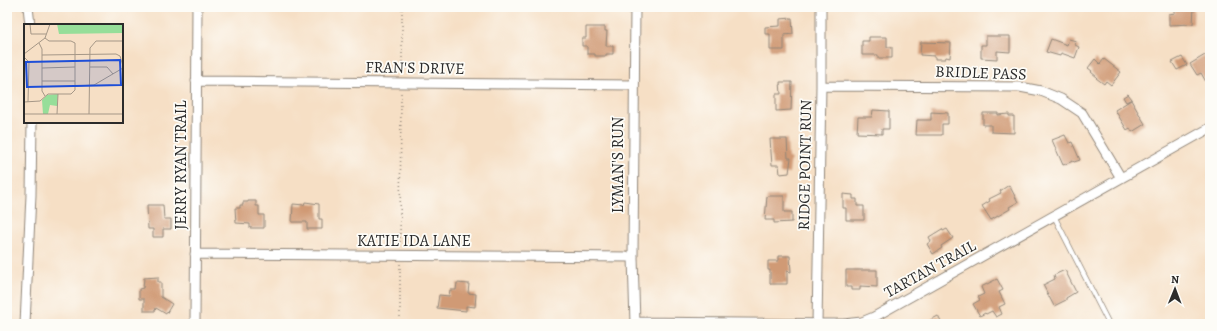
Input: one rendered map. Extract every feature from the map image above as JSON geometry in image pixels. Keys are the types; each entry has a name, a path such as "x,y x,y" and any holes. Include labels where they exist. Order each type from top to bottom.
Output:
{"street":[{"path":"28,7 30,24"},
{"name":"JERRY RYAN TRAIL","path":"195,324 197,7"},
{"name":"LYMAN'S RUN","path":"635,7 633,257 635,323"},
{"name":"RIDGE POINT RUN","path":"817,324 821,7"},
{"name":"FRAN'S DRIVE","path":"196,80 634,85"},
{"name":"BRIDLE PASS","path":"821,86 1013,87 1041,91 1061,99 1082,113 1121,178"},
{"path":"24,324 31,196 32,123"},
{"name":"TARTAN TRAIL","path":"635,323 817,324 862,322 874,317 1210,128"},
{"name":"KATIE IDA LANE","path":"196,254 633,257"}],"lane":[{"path":"1054,216 1109,324"}],"path":[{"path":"400,324 402,7"}],"building":[{"path":"1175,7 1194,7 1193,24 1169,25 1169,14 1175,13"},
{"path":"792,18 793,34 784,35 784,50 770,50 770,34 765,34 765,27 780,26 780,19"},
{"path":"586,27 605,27 605,31 607,31 606,46 613,46 613,54 606,54 606,56 595,56 595,54 587,54 587,46 582,46 582,38 586,38"},
{"path":"986,36 1010,36 1010,52 997,51 997,59 981,58 981,45 986,45"},
{"path":"869,37 887,37 887,47 892,47 892,58 878,58 878,55 862,55 862,41 869,41"},
{"path":"1051,39 1067,45 1069,39 1076,41 1075,45 1079,47 1075,58 1061,53 1060,56 1046,52"},
{"path":"921,42 951,43 950,58 946,57 945,59 935,59 935,56 920,55"},
{"path":"1210,52 1210,89 1201,73 1197,75 1190,64"},
{"path":"1182,57 1187,65 1177,70 1172,62"},
{"path":"1095,59 1100,64 1104,59 1121,72 1111,85 1106,81 1104,84 1096,78 1097,77 1088,68"},
{"path":"780,82 792,82 791,110 776,111 776,94 781,94"},
{"path":"1128,94 1132,99 1126,102 1123,97"},
{"path":"1131,100 1145,124 1132,132 1130,128 1127,130 1115,110"},
{"path":"873,110 889,111 889,129 882,129 882,134 857,133 858,117 872,117"},
{"path":"931,112 948,113 948,124 942,124 942,135 916,135 917,120 931,120"},
{"path":"983,113 998,113 998,115 1009,114 1009,116 1014,116 1014,133 991,132 991,125 983,125"},
{"path":"1065,135 1069,143 1072,142 1080,160 1063,165 1052,140"},
{"path":"770,139 787,139 788,158 791,158 789,173 780,174 779,165 772,165"},
{"path":"1009,185 1018,202 1009,207 1010,209 991,220 982,206 990,201 989,199 1001,193 1000,191"},
{"path":"843,194 853,195 853,199 857,199 857,206 864,206 864,220 846,220 846,208 843,208"},
{"path":"767,196 784,196 784,212 792,212 792,222 774,223 774,220 765,220"},
{"path":"256,201 256,206 259,206 259,215 264,215 264,228 250,228 250,224 236,223 235,208 240,208 240,205 243,205 243,202"},
{"path":"305,202 319,204 319,219 322,219 322,229 307,229 307,222 292,222 293,204 304,205"},
{"path":"147,205 163,205 164,219 171,219 171,229 163,229 163,237 153,237 153,229 148,229"},
{"path":"942,229 943,231 947,229 953,238 941,246 942,248 933,254 927,244 931,241 929,237"},
{"path":"778,256 790,256 791,272 787,271 787,284 770,284 770,270 768,270 768,261 778,261"},
{"path":"846,270 877,270 877,287 860,286 860,290 851,290 851,287 846,287"},
{"path":"1065,270 1076,292 1066,298 1066,300 1054,306 1043,285 1055,279 1054,275"},
{"path":"158,277 158,282 161,282 161,297 172,304 166,314 156,308 155,311 144,311 144,299 139,299 139,289 143,288 144,278"},
{"path":"997,279 1003,290 999,292 1005,304 999,307 1002,314 996,317 992,311 980,316 973,304 980,300 978,297 984,294 981,287"},
{"path":"457,283 469,284 468,293 476,294 475,307 466,306 466,311 437,308 439,295 449,296 450,290 456,290"},
{"path":"938,316 942,324 923,324"}]}
